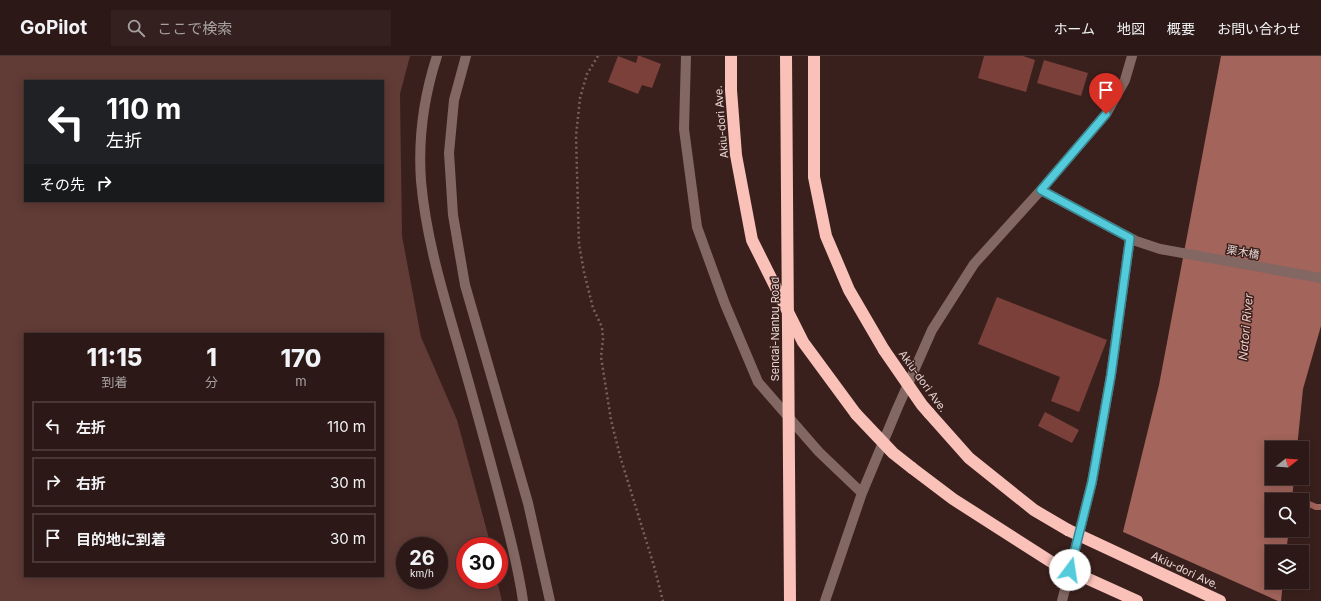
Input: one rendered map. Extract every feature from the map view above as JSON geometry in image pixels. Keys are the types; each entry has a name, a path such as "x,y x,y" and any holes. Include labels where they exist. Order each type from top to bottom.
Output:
{"highway":[{"name":"Sendai-Nanbu Road","path":"786,56 790,601"},
{"name":"Akiu-dori Ave.","path":"814,56 814,177 826,236 849,290 884,350 922,405 969,458 1034,510 1068,530 1220,601"},
{"name":"Akiu-dori Ave.","path":"730,58 736,154 752,240 803,342 856,414 893,453 953,499 1053,563 1137,601"}],"street":[{"path":"437,56 430,77 422,127 421,181 429,232 446,305 481,426 519,571 523,601"},
{"path":"466,56 454,100 449,153 453,215 465,285 528,503 550,601"},
{"path":"686,56 684,129 697,227 725,304 758,382 819,452 862,493"},
{"path":"825,601 862,493 932,330 974,264 1041,190 1106,114 1125,80 1132,56"},
{"name":"栗木橋","path":"1041,190 1130,238 1160,249 1321,278"},
{"path":"1062,601 1092,482 1111,375 1130,238"}],"path":[{"path":"598,56 588,74 580,98 576,136 579,244 593,308 602,327 603,339 601,357 611,420 620,456 663,601"}],"shaded area":[{"path":"0,56 410,56 400,94 402,236 421,337 457,420 489,537 456,537 456,589 499,589 502,601 0,601"}],"water":[{"name":"Natori River","path":"1221,56 1321,56 1321,326 1303,389 1298,441 1265,441 1265,485 1293,485 1293,493 1265,493 1265,537 1288,537 1287,545 1265,545 1265,589 1282,589 1281,601 1106,601 1159,385"}],"pier":[{"path":"1121,531 1278,601 1104,601"}],"building":[{"path":"618,56 636,63 638,56 640,56 661,64 652,88 642,85 638,94 608,82"},
{"path":"984,56 1023,56 1035,60 1026,92 978,78"},
{"path":"1044,60 1088,73 1081,96 1037,83"},
{"path":"997,297 1107,340 1079,412 1051,401 1060,377 978,344"},
{"path":"1045,412 1079,430 1072,443 1038,426"}],"waterway":[{"path":"1309,504 1316,507 1321,507"}],"route":[{"path":"1070,570 1092,482 1111,375 1130,238 1041,190 1106,114"}]}
